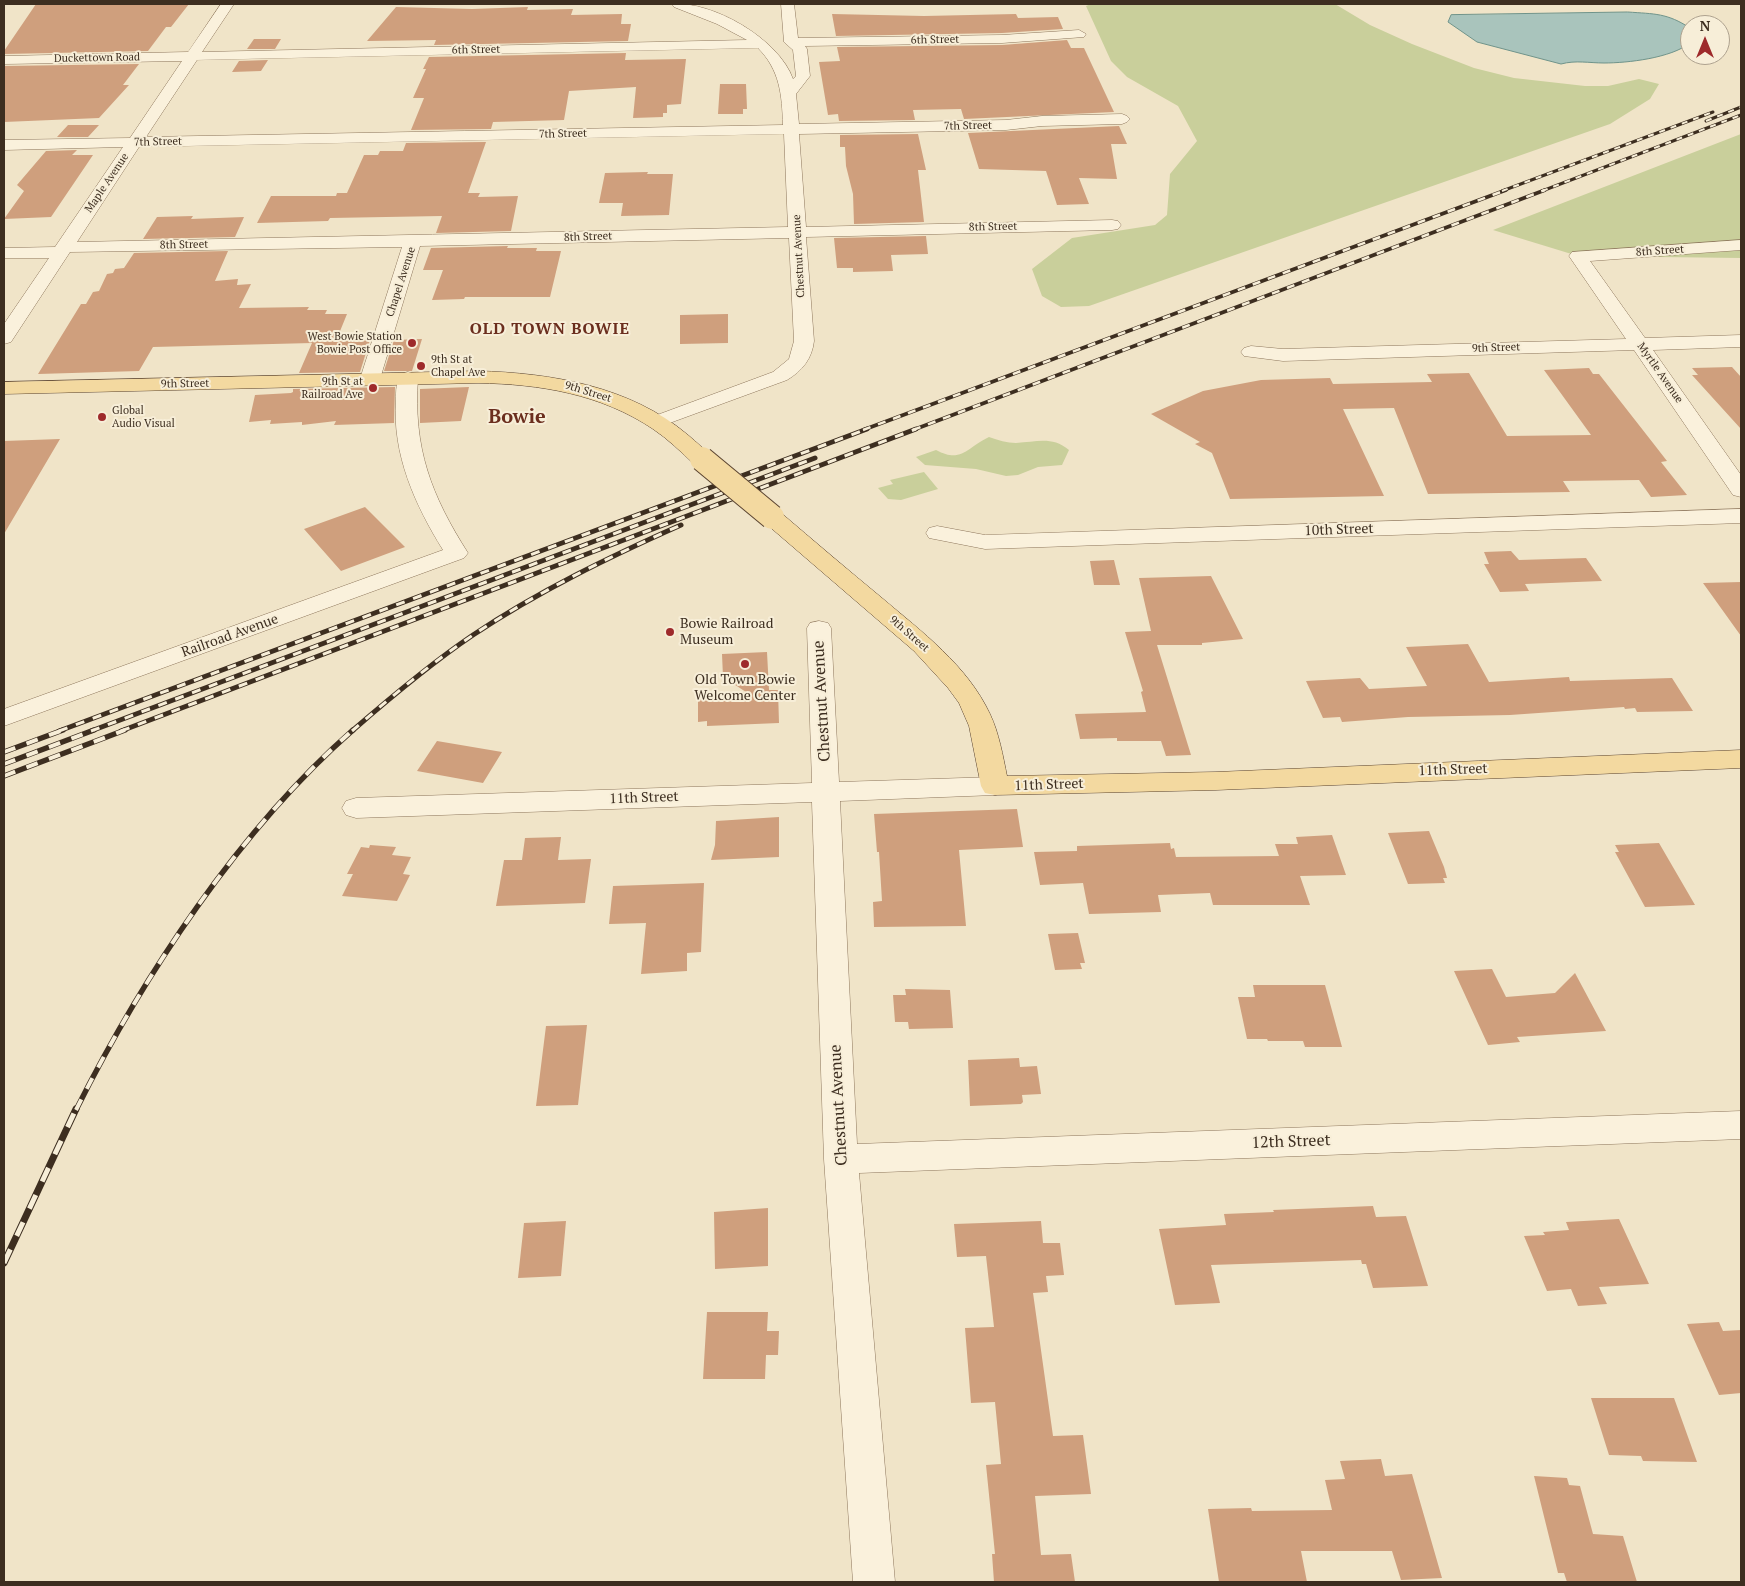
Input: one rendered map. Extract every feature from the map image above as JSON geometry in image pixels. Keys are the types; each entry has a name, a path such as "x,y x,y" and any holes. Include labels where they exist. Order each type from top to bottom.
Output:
{"main road":[{"name":"9th Street","path":"4,388 506,377 555,382 580,388 618,402 656,422 702,459 923,646 946,668 962,689 981,724 995,786"},
{"name":"11th Street","path":"995,786 1216,781 1741,759"}],"street":[{"name":"Maple Avenue","path":"4,338 227,4"},
{"path":"679,4 722,22 761,44"},
{"path":"787,4 791,42 800,49 803,76 789,94"},
{"name":"6th Street","path":"791,42 1002,39 1080,34"},
{"name":"6th Street","path":"191,57 761,44"},
{"name":"Chestnut Avenue","path":"656,422 771,381 797,364 801,356 804,341 789,94 780,67 761,44"},
{"name":"Duckettown Road","path":"4,60 191,57"},
{"name":"7th Street","path":"4,145 791,130 1006,125 1042,121 1122,119"},
{"name":"8th Street","path":"4,253 63,249 1112,225"},
{"name":"Chapel Avenue","path":"370,379 414,241"},
{"name":"8th Street","path":"1578,256 1741,246"},
{"name":"Myrtle Avenue","path":"1578,256 1741,490"},
{"name":"9th Street","path":"1251,352 1283,355 1741,340"},
{"name":"Railroad Avenue","path":"4,718 456,553 433,514 414,460 406,416 408,378"},
{"name":"10th Street","path":"937,534 985,542 1741,516"},
{"name":"Chestnut Avenue","path":"819,628 827,792 840,1159 874,1582"},
{"name":"11th Street","path":"356,808 995,786"},
{"name":"12th Street","path":"840,1159 1630,1131 1741,1125"}],"green space":[{"path":"1091,4 1335,4 1370,25 1412,44 1474,68 1514,78 1585,86 1608,86 1639,79 1659,84 1650,99 1610,124 1089,306 1061,307 1042,296 1032,269 1072,238 1155,225 1167,215 1170,174 1197,141 1178,106 1127,77 1111,61 1086,6"},
{"path":"1741,134 1741,258 1578,256 1493,230"},
{"path":"989,437 1013,443 1050,441 1069,450 1062,465 1038,467 1018,475 1006,476 976,469 925,465 916,457 936,450 945,454 958,455"},
{"path":"924,472 938,489 901,500 888,499 878,488 893,484 890,480"}],"water":[{"path":"1628,12 1660,15 1680,22 1680,49 1661,56 1637,61 1572,62 1561,64 1477,42 1448,22 1451,15"}],"building":[{"path":"36,4 189,4 171,27 166,27 148,51 4,54 4,51"},
{"path":"396,7 472,9 528,7 527,10 573,9 571,15 622,14 621,24 631,24 628,41 434,45 436,40 367,41"},
{"path":"832,14 924,16 1016,14 1018,18 1058,17 1063,29 1002,33 836,36"},
{"path":"254,39 281,39 275,49 247,49"},
{"path":"1067,40 1071,48 1084,48 1114,112 964,119 961,109 913,110 915,120 839,121 838,114 828,115 819,62 840,61 837,47 1002,45"},
{"path":"626,53 625,60 686,59 681,104 667,105 667,113 663,113 663,117 633,118 636,87 569,91 564,120 493,122 491,129 411,130 424,98 413,98 426,69 423,69 429,57"},
{"path":"268,60 261,71 232,72 239,61"},
{"path":"139,64 123,85 129,85 99,118 4,122 4,66"},
{"path":"720,84 746,84 747,109 743,109 743,114 718,114"},
{"path":"68,125 99,125 88,137 57,137"},
{"path":"1119,126 1127,144 1111,144 1117,179 1079,178 1089,204 1057,205 1046,171 979,169 968,133"},
{"path":"918,134 926,170 918,170 924,222 854,224 853,194 846,166 845,147 840,147 840,135"},
{"path":"486,142 468,193 480,193 478,197 518,196 511,231 436,233 442,216 330,218 328,221 257,223 271,196 336,196 337,193 347,193 364,155 378,155 380,151 403,151 406,143"},
{"path":"77,150 72,155 93,155 51,217 4,219 24,191 17,185 46,151"},
{"path":"648,172 647,174 673,174 669,215 621,216 623,203 599,203 605,173"},
{"path":"193,216 191,219 244,217 235,237 143,239 157,217"},
{"path":"926,236 928,254 891,255 893,271 853,272 853,268 837,268 834,238"},
{"path":"508,246 507,248 537,248 536,251 561,251 550,297 465,297 464,299 432,300 443,270 423,270 431,248"},
{"path":"228,251 215,281 238,279 237,285 251,284 239,308 309,307 307,310 327,310 325,314 347,314 336,341 370,340 360,372 299,373 312,343 153,347 139,371 38,374 81,304 86,304 93,292 99,291 107,274 113,273 115,269 124,268 134,253"},
{"path":"728,314 728,343 680,344 680,315"},
{"path":"422,339 412,371 384,371 394,340"},
{"path":"1732,367 1741,377 1741,429 1692,375 1698,375 1692,368"},
{"path":"1589,368 1593,374 1599,374 1667,461 1661,462 1687,495 1651,497 1639,480 1563,481 1570,492 1428,494 1394,408 1343,409 1384,496 1230,499 1212,453 1195,444 1200,442 1151,414 1203,391 1261,380 1330,378 1333,384 1432,382 1427,374 1469,373 1507,436 1591,435 1544,370"},
{"path":"395,387 394,423 334,425 336,421 302,425 302,422 270,424 271,420 249,422 255,395 291,393 293,389"},
{"path":"469,387 461,421 420,423 420,389"},
{"path":"60,439 4,534 4,441"},
{"path":"365,507 405,547 341,571 304,529"},
{"path":"1511,551 1519,560 1586,558 1602,581 1525,584 1529,591 1500,592 1484,564 1489,564 1484,552"},
{"path":"1114,560 1120,585 1094,585 1090,561"},
{"path":"1211,576 1243,639 1202,643 1202,645 1157,645 1191,755 1166,756 1161,741 1117,741 1117,738 1080,739 1075,714 1146,712 1141,692 1143,691 1125,632 1151,631 1139,578"},
{"path":"1741,582 1741,636 1703,583"},
{"path":"1468,644 1489,682 1569,677 1570,681 1672,678 1693,711 1637,712 1635,708 1625,709 1624,707 1510,715 1408,717 1342,722 1340,717 1323,718 1306,681 1360,678 1369,689 1427,686 1406,647"},
{"path":"767,652 769,690 778,690 779,723 707,726 707,721 698,722 698,694 746,692 723,677 722,654"},
{"path":"437,741 502,752 483,783 417,771"},
{"path":"1017,809 1023,847 959,850 966,926 874,927 873,902 882,901 874,814"},
{"path":"779,817 779,857 711,860 715,845 716,821"},
{"path":"1429,831 1447,878 1443,878 1445,883 1408,884 1388,833"},
{"path":"1332,835 1346,875 1300,876 1310,905 1213,905 1210,893 1158,895 1161,912 1089,914 1083,883 1040,885 1034,852 1077,851 1077,846 1170,843 1171,849 1174,848 1176,857 1279,856 1275,844 1298,844 1296,837"},
{"path":"561,837 558,860 591,859 585,903 496,906 504,860 522,860 525,838"},
{"path":"1659,843 1695,905 1645,907 1615,852 1619,852 1615,845"},
{"path":"370,845 396,847 392,855 411,857 403,874 410,875 397,901 342,896 353,874 347,874 361,847 369,848"},
{"path":"704,883 701,952 687,953 687,971 641,974 646,923 609,924 613,886"},
{"path":"1078,933 1085,963 1080,963 1082,969 1055,970 1048,934"},
{"path":"1492,969 1506,997 1555,993 1575,973 1606,1031 1517,1037 1520,1042 1488,1045 1454,971"},
{"path":"1253,985 1325,985 1342,1047 1305,1047 1303,1041 1247,1039 1238,997 1255,997"},
{"path":"905,989 950,990 953,1028 909,1029 908,1022 895,1022 893,995 906,995"},
{"path":"587,1025 578,1105 536,1106 546,1026"},
{"path":"1019,1058 1020,1067 1037,1066 1041,1094 1022,1095 1023,1102 1021,1104 970,1106 968,1060"},
{"path":"1373,1206 1376,1217 1406,1216 1428,1286 1373,1288 1366,1264 1362,1264 1361,1260 1211,1265 1220,1303 1175,1305 1159,1229 1226,1225 1224,1214"},
{"path":"768,1208 768,1266 715,1269 714,1212"},
{"path":"1619,1219 1649,1284 1599,1287 1607,1304 1578,1306 1571,1289 1547,1291 1524,1236 1545,1235 1543,1232 1569,1230 1566,1222"},
{"path":"566,1221 561,1276 518,1278 524,1223"},
{"path":"1041,1221 1043,1243 1060,1243 1064,1275 1046,1276 1048,1292 1033,1293 1053,1436 1083,1435 1091,1494 1035,1496 1041,1555 1071,1554 1075,1582 994,1582 992,1554 995,1554 986,1465 1001,1464 995,1402 971,1403 965,1328 994,1327 986,1256 957,1257 954,1224"},
{"path":"707,1312 768,1312 767,1331 779,1331 778,1355 766,1355 765,1379 703,1379"},
{"path":"1719,1322 1723,1331 1741,1330 1741,1393 1719,1395 1687,1324"},
{"path":"1591,1398 1674,1398 1697,1462 1643,1461 1641,1456 1609,1455"},
{"path":"1381,1459 1385,1476 1412,1474 1442,1578 1401,1580 1392,1551 1301,1551 1307,1582 1219,1582 1208,1509 1251,1508 1252,1511 1332,1510 1325,1480 1345,1479 1340,1461"},
{"path":"1534,1476 1567,1478 1569,1485 1580,1486 1593,1534 1623,1536 1637,1582 1567,1582 1564,1573 1558,1573"}],"railway":[{"path":"1706,121 1741,107"},
{"path":"1502,191 1713,112"},
{"path":"1542,191 1741,115"},
{"path":"863,430 1506,190"},
{"path":"913,430 1545,190"},
{"path":"59,731 867,429"},
{"path":"121,731 916,429"},
{"path":"91,731 815,458"},
{"path":"352,731 426,669 498,619 575,576 681,525"},
{"path":"4,752 63,730"},
{"path":"4,764 94,730"},
{"path":"4,776 125,730"},
{"path":"76,1110 102,1059 132,1008 163,957 197,907 271,813 311,770 353,730"},
{"path":"4,1263 76,1109"}],"place":[{"name":"West Bowie Station Bowie Post Office","path":"412,343"},
{"name":"9th St at Chapel Ave","path":"421,366"},
{"name":"9th St at Railroad Ave","path":"373,388"},
{"name":"Global Audio Visual","path":"102,417"},
{"name":"Bowie Railroad Museum","path":"670,632"},
{"name":"Old Town Bowie Welcome Center","path":"745,664"}],"district":[{"name":"OLD TOWN BOWIE","path":"550,329"},
{"name":"Bowie","path":"517,417"}]}
